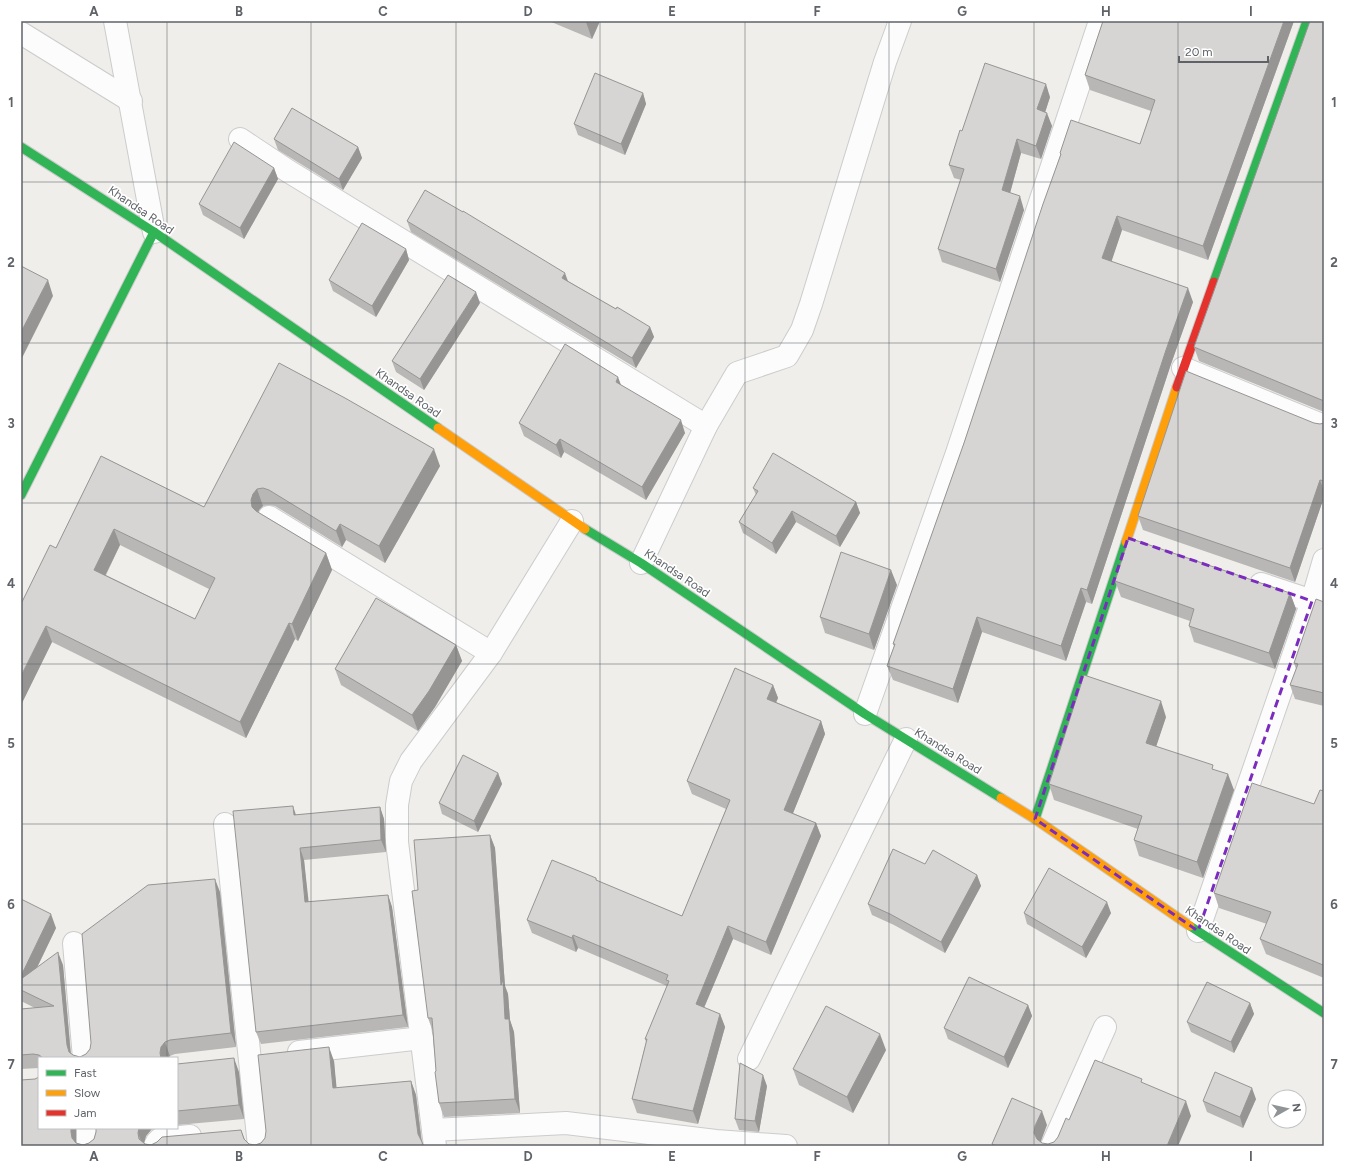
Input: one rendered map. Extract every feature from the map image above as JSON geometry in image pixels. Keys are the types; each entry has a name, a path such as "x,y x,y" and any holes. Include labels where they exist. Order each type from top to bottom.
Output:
{"street":[{"path":"21,495 154,232 115,21"},
{"path":"641,564 706,426 737,373 787,356 802,330 900,21"},
{"path":"865,714 957,453 1100,21"},
{"path":"1035,819 1135,541 1183,368 1307,21"},
{"path":"21,33 131,101"},
{"path":"240,139 288,171 706,426"},
{"name":"Khandsa Road","path":"21,147 154,232 572,521 641,564 865,714 1035,819 1198,931 1324,1013"},
{"path":"1183,368 1324,426"},
{"path":"269,517 491,653"},
{"path":"572,521 491,653 411,761 401,781 397,805 397,842 434,1138 566,1123 716,1141 786,1146"},
{"path":"1198,931 1312,601 1324,560"},
{"path":"1246,578 1312,601"},
{"path":"749,1059 906,739"},
{"path":"225,824 249,1058 252,1136"},
{"path":"74,943 84,1057"},
{"path":"1052,1146 1105,1027"},
{"path":"227,1060 422,1038"},
{"path":"88,1129 88,1146"},
{"path":"155,1146 160,1139 210,1134"}],"highlighted area":[{"path":"1128,538 1312,601 1198,931 1035,819"}],"building":[{"path":"1103,21 1284,21 1203,246 1117,216 1102,258 1188,288 1087,590 1081,588 1061,646 977,617 953,689 887,666 895,644 893,644 964,443 1071,120 1140,144 1155,100 1085,75"},
{"path":"1310,21 1324,21 1324,401 1194,347"},
{"path":"985,63 1046,84 1037,109 1047,113 1036,146 1017,139 1002,190 1020,196 996,269 938,249 964,169 949,165 960,130 962,131"},
{"path":"595,73 643,93 621,144 574,124"},
{"path":"292,108 358,147 339,179 274,139"},
{"path":"234,142 274,168 240,228 199,204"},
{"path":"425,190 463,211 565,273 562,278 616,309 617,307 650,327 632,358 407,221"},
{"path":"362,223 406,249 372,306 329,280"},
{"path":"21,266 48,280 21,332"},
{"path":"448,275 476,292 420,379 392,361"},
{"path":"565,344 618,377 616,382 681,420 642,487 560,439 556,445 519,423"},
{"path":"279,363 345,398 434,449 379,546 340,524 336,531 269,490 263,488 257,489 253,494 251,500 252,507 256,511 326,553 292,624 289,623 240,722 46,626 21,676 21,604 50,545 56,548 101,456 204,507","holes":["114,529 215,578 195,619 94,570"]},
{"path":"1186,371 1314,423 1324,423 1324,481 1320,480 1290,568 1138,516"},
{"path":"773,453 856,502 836,536 792,511 772,543 739,522 758,491 753,488"},
{"path":"1129,538 1290,593 1269,653 1189,626 1194,609 1115,581"},
{"path":"841,552 891,570 869,634 820,617"},
{"path":"376,598 456,645 429,691 412,715 335,669"},
{"path":"1316,599 1324,602 1324,693 1290,685 1298,664 1294,663"},
{"path":"735,668 773,685 767,699 821,721 784,810 816,823 766,942 728,926 696,1004 720,1014 693,1111 632,1099 647,1039 645,1039 669,981 666,980 668,975 573,935 572,938 527,920 552,860 682,916 730,800 687,781"},
{"path":"1084,675 1161,701 1146,743 1213,765 1212,769 1228,774 1197,862 1134,840 1142,816 1049,784"},
{"path":"463,755 498,773 474,821 439,803"},
{"path":"1252,783 1314,804 1320,790 1324,791 1323,965 1260,939 1271,912 1214,893"},
{"path":"293,806 294,815 380,807 381,840 300,848 305,902 388,895 403,1015 256,1032 233,811"},
{"path":"490,835 501,985 503,980 505,1019 509,1019 515,1099 439,1103 435,1072 432,1018 428,1018 412,891 418,890 414,840"},
{"path":"893,849 925,864 933,850 977,875 941,942 890,914 868,904"},
{"path":"1049,868 1107,902 1082,947 1024,913"},
{"path":"215,879 231,1033 170,1040 165,1042 161,1047 161,1057 80,1057 86,1054 90,1049 91,1043 82,934 148,885"},
{"path":"21,899 51,914 21,976"},
{"path":"58,952 67,1045 69,1052 80,1057 42,1057 33,1054 21,1055 21,1009 54,1006 21,990 21,979"},
{"path":"969,977 1028,1005 1004,1057 944,1028"},
{"path":"1207,982 1250,1003 1231,1042 1187,1022"},
{"path":"826,1006 880,1034 847,1097 793,1069"},
{"path":"329,1047 333,1088 411,1081 418,1134 423,1146 21,1146 21,1080 38,1078 38,1129 71,1129 72,1138 76,1143 83,1145 89,1143 94,1139 96,1129 139,1129 139,1139 145,1144 151,1145 162,1137 241,1130 244,1139 249,1144 255,1145 261,1143 265,1138 266,1131 258,1055"},
{"path":"234,1058 239,1105 178,1111 178,1064"},
{"path":"1095,1060 1142,1079 1141,1082 1186,1101 1167,1146 996,1146 992,1144 1012,1098 1042,1111 1035,1126 1034,1133 1037,1139 1042,1143 1048,1144 1054,1142 1058,1137 1066,1118 1069,1120"},
{"path":"740,1063 763,1075 755,1121 735,1119"},
{"path":"1215,1072 1252,1088 1240,1117 1203,1101"}],"traffic: fast":[{"path":"1214,282 1307,21"},
{"path":"21,147 154,232 438,428"},
{"path":"21,495 154,232"},
{"path":"585,529 641,563 865,714 1001,798"},
{"path":"1035,819 1126,542"},
{"path":"1190,926 1324,1013"}],"traffic: slow":[{"path":"1126,542 1177,387"},
{"path":"438,428 585,529"},
{"path":"1001,798 1035,819 1190,926"}],"traffic: jam":[{"path":"1177,387 1214,282"}]}
